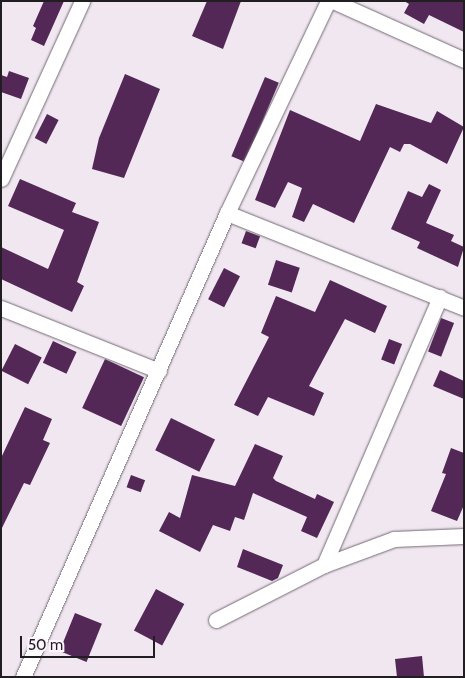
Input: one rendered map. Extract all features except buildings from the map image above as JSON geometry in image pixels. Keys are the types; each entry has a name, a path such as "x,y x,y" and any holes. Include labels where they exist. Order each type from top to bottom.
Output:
{"street":[{"path":"1,179 82,1"},
{"path":"23,677 227,214 328,1"},
{"path":"333,1 464,60"},
{"path":"227,214 464,308"},
{"path":"324,565 440,297"},
{"path":"1,308 159,371"},
{"path":"216,620 324,565 394,539 464,536"}]}
